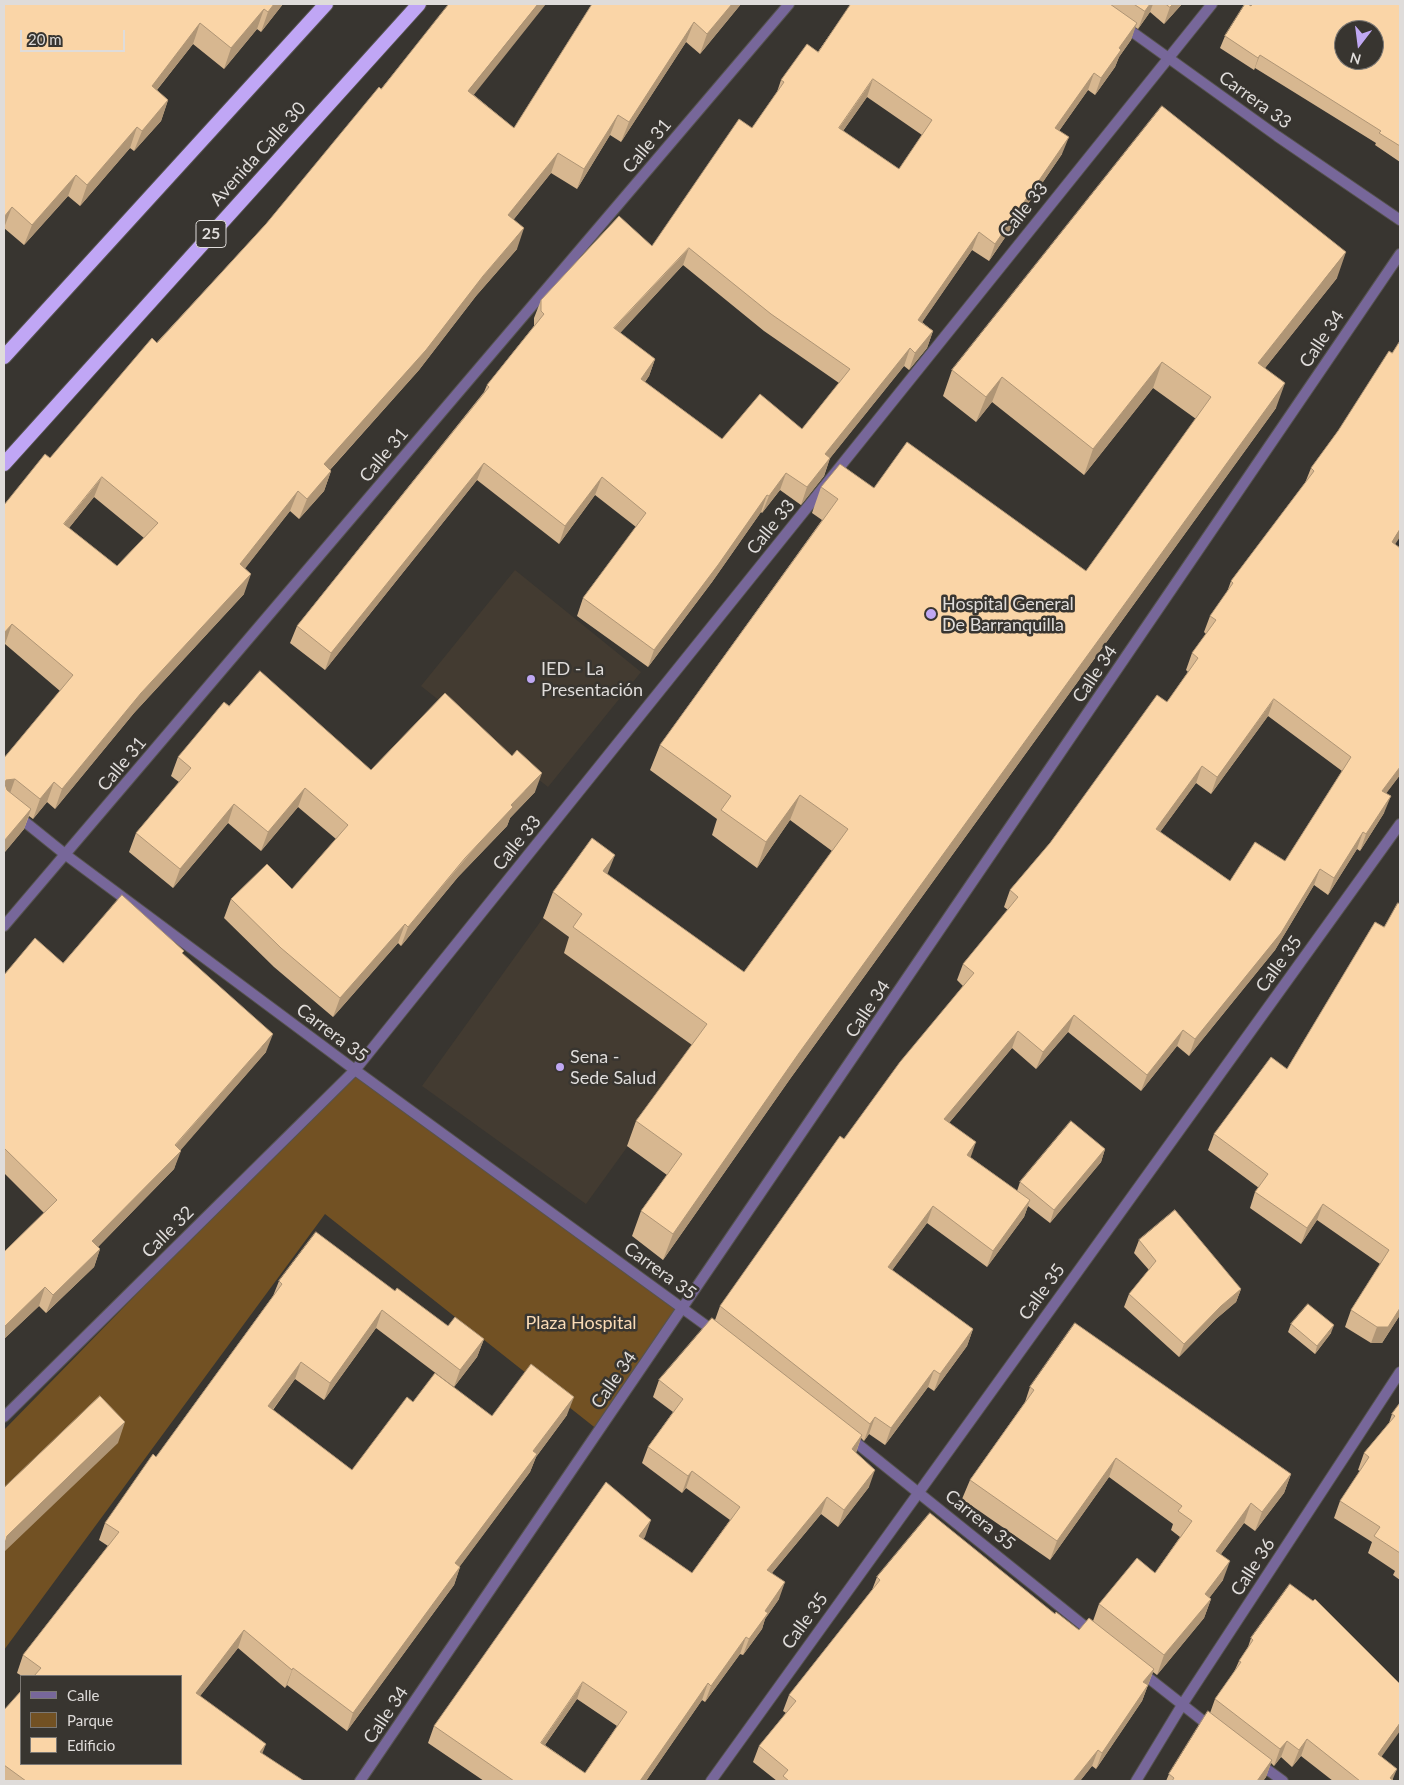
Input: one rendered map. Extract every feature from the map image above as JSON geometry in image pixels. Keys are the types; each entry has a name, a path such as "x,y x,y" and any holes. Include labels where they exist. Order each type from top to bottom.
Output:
{"highway":[{"path":"4,358 326,4"},
{"name":"Avenida Calle 30","path":"4,464 419,4"}],"street":[{"name":"Calle 31","path":"4,926 789,4"},
{"name":"Calle 33","path":"356,1070 1212,4"},
{"name":"Carrera 33","path":"1115,20 1277,136 1400,220"},
{"name":"Calle 34","path":"360,1781 598,1430 684,1308 1400,254"},
{"name":"Carrera 35","path":"4,805 66,855 356,1070 723,1338"},
{"name":"Calle 35","path":"711,1781 1400,824"},
{"name":"Calle 32","path":"4,1417 356,1070"},
{"name":"Calle 36","path":"1136,1781 1182,1705 1400,1372"},
{"name":"Carrera 35","path":"840,1430 1104,1642"},
{"path":"1135,1667 1221,1734"},
{"path":"1252,1758 1283,1781"}],"shaded area":[{"name":"IED - La Presentación","path":"515,570 641,672 548,787 421,686"},
{"name":"Sena - Sede Salud","path":"543,918 573,940 698,1049 586,1204 422,1086"}],"green space":[{"name":"Plaza Hospital","path":"355,1070 684,1308 598,1430 325,1214 4,1650 4,1430"}],"building":[{"path":"4,4 274,4 268,12 264,9 231,48 200,23 152,86 168,100 142,131 137,127 87,185 76,175 32,225 12,207 4,217"},
{"path":"449,4 538,4 468,91 514,128 592,4 732,4 707,34 694,22 629,122 618,115 584,169 558,153 508,215 524,228 483,276 426,350 324,464 331,471 307,499 298,491 240,564 251,574 141,693 62,789 54,782 40,799 15,779 6,780 7,790 31,809 4,841 4,758 73,675 12,624 4,633 4,505 45,454 50,458 152,338 157,343 266,224 379,87 381,89","holes":["102,477 158,523 117,566 64,524"]},
{"path":"851,4 1110,4 1137,23 1101,78 1094,73 1055,128 1069,137 995,244 979,232 918,320 933,331 915,353 910,348 825,454 830,458 807,487 786,473 769,496 767,495 718,565 654,650 583,598 646,513 602,477 565,526 484,463 331,653 297,626 489,387 487,385 544,314 541,311 541,300 619,216 652,246 739,119 752,128 784,82 781,80 807,44 818,52","holes":["873,79 932,120 899,169 839,128","689,248 771,314 850,369 802,429 760,394 722,439 641,379 655,359 614,328"]},
{"path":"1134,4 1150,4 1145,11"},
{"path":"1245,4 1251,6 1252,4 1400,4 1400,146 1379,133 1381,131 1260,55 1258,58 1225,36"},
{"path":"1162,106 1346,252 1258,363 1285,383 799,1053 673,1234 641,1211 682,1154 636,1121 707,1024 573,927 582,914 553,892 592,838 615,855 603,871 744,972 848,829 800,795 766,842 721,810 731,796 660,745 838,499 821,487 840,464 874,488 907,442 1086,571 1211,397 1162,362 1093,449 1002,377 986,397 952,370"},
{"path":"1400,341 1400,529 1392,542 1400,548 1400,767 1382,791 1391,796 1366,834 1363,832 1334,878 1320,869 1281,933 1195,1039 1183,1030 1147,1075 1074,1015 1043,1052 1018,1031 944,1119 976,1142 967,1155 1030,1200 993,1251 933,1206 888,1267 973,1329 940,1374 934,1370 891,1428 875,1417 870,1424 720,1306 840,1136 844,1139 900,1062 974,973 963,964 1018,897 1010,890 1050,843 1157,695 1167,702 1198,658 1192,653 1216,620 1210,616 1233,583 1231,581 1314,471 1311,468 1338,431 1389,351 1392,353","holes":["1274,699 1351,757 1285,861 1255,842 1230,881 1156,829 1202,766 1217,777"]},
{"path":"260,671 371,770 445,693 512,756 517,750 542,773 511,805 513,807 465,858 408,927 405,924 340,998 281,948 231,899 267,864 292,889 348,825 305,788 268,832 234,804 180,869 136,833 191,768 178,757 224,702 229,706"},
{"path":"122,895 184,951 182,953 273,1034 175,1145 181,1151 92,1241 100,1249 53,1295 45,1287 4,1327 4,1252 57,1200 4,1148 4,975 35,938 63,963"},
{"path":"1398,903 1400,904 1400,1308 1388,1327 1377,1327 1351,1310 1389,1250 1323,1204 1307,1228 1255,1192 1268,1174 1214,1134 1271,1057 1287,1069 1375,922 1384,927"},
{"path":"1071,1121 1105,1149 1054,1210 1020,1182"},
{"path":"1175,1210 1241,1289 1221,1306 1184,1344 1129,1294 1156,1261 1139,1240"},
{"path":"316,1232 395,1291 397,1288 448,1326 455,1317 484,1339 460,1370 382,1310 330,1383 301,1362 268,1406 352,1470 407,1397 413,1402 435,1373 492,1416 531,1364 574,1397 533,1451 537,1454 455,1563 460,1567 353,1713 293,1668 292,1670 244,1630 196,1693 266,1744 260,1752 304,1781 26,1781 4,1765 4,1710 20,1692 20,1765 182,1765 182,1675 35,1675 41,1668 23,1655 119,1532 105,1523 153,1454 156,1457 282,1284 279,1281"},
{"path":"1308,1304 1334,1325 1317,1346 1291,1324"},
{"path":"712,1318 862,1435 852,1449 875,1470 844,1510 827,1497 767,1570 785,1582 765,1611 768,1613 749,1639 746,1637 711,1686 708,1683 640,1781 514,1781 434,1726 606,1482 651,1520 639,1536 692,1573 740,1507 692,1471 688,1476 648,1447 683,1399 659,1380","holes":["583,1682 627,1712 585,1773 541,1743"]},
{"path":"1075,1323 1291,1474 1262,1512 1251,1503 1216,1551 1230,1561 1205,1594 1211,1599 1164,1655 1099,1604 1137,1558 1155,1573 1192,1521 1178,1511 1182,1506 1116,1458 1057,1541 970,1480 1034,1390 1030,1387"},
{"path":"100,1396 125,1422 7,1536 4,1547 4,1488"},
{"path":"1400,1403 1400,1553 1374,1536 1380,1527 1340,1501 1369,1457 1364,1453 1395,1416 1392,1414"},
{"path":"930,1513 1055,1614 1056,1612 1079,1630 1089,1618 1154,1669 1143,1682 1148,1685 1102,1753 1098,1750 1073,1781 789,1781 783,1776 788,1770 759,1746 796,1701 789,1695 880,1580 877,1577"},
{"path":"1290,1584 1313,1601 1315,1599 1400,1684 1400,1723 1378,1754 1397,1769 1390,1778 1394,1781 1360,1781 1307,1739 1299,1750 1287,1741 1280,1749 1215,1699 1241,1662 1239,1661 1253,1640 1251,1638"},
{"path":"1208,1711 1272,1760 1257,1781 1172,1781 1174,1778 1169,1774"}],"place":[{"name":"Hospital General De Barranquilla","path":"931,614"},
{"name":"IED - La Presentación","path":"531,679"},
{"name":"Sena - Sede Salud","path":"560,1067"}]}
